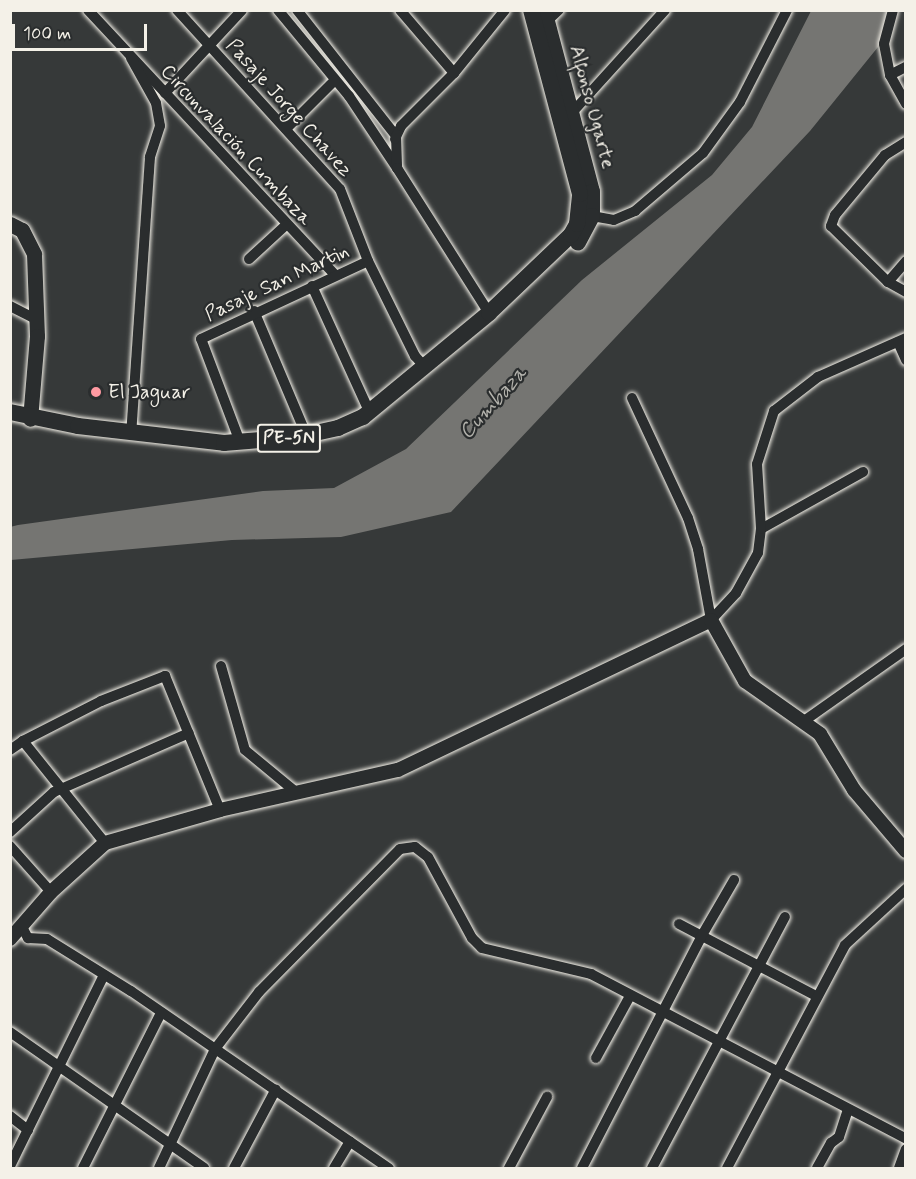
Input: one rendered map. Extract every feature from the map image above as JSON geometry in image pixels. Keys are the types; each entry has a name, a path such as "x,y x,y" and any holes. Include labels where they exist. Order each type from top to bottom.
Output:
{"main road":[{"name":"PE-5N","path":"10,412 30,419 131,433 240,442 338,428 369,411 489,313 571,235 577,224 580,194 567,117 531,10"},
{"name":"Alfonso Ugarte","path":"550,14 567,117 592,192 592,216"},
{"name":"PE-5N","path":"517,284 538,275 566,254 584,235 592,216"},
{"path":"10,224 22,230 34,254 37,320 30,419"}],"street":[{"name":"Pasaje Jorge Chavez","path":"177,10 340,189 368,261 415,356 424,367"},
{"path":"165,93 242,10"},
{"path":"278,10 335,80 397,168 489,313"},
{"path":"297,10 396,136 397,168"},
{"path":"385,154 401,126 454,73 505,10"},
{"path":"567,117 664,10"},
{"path":"592,216 614,220 635,211 703,153 745,94 787,10"},
{"path":"893,10 884,44 890,75 906,104"},
{"name":"Circunvalación Cumbaza","path":"90,11 131,58 335,275"},
{"path":"406,13 454,73"},
{"path":"131,58 156,103 160,126 150,157 131,433"},
{"path":"890,75 906,66"},
{"path":"286,129 335,80"},
{"path":"906,142 885,155 835,215 831,226 888,282 906,292"},
{"path":"249,259 286,225"},
{"name":"Pasaje San Martin","path":"240,442 201,339 254,311 368,261"},
{"path":"888,282 906,261"},
{"path":"312,286 369,411"},
{"path":"10,306 37,320"},
{"path":"254,311 306,434"},
{"path":"10,939 51,892 105,843 220,810 398,770 711,620 749,573 761,529 757,464 761,442 774,411 818,377 902,340 906,360"},
{"path":"632,398 688,518 698,549 711,620 745,681 820,734 860,798 906,851"},
{"path":"761,529 863,472"},
{"path":"804,721 906,649"},
{"path":"221,666 245,750 297,793"},
{"path":"10,750 101,701 165,676 220,810"},
{"path":"10,832 54,792 189,733"},
{"path":"23,741 105,843"},
{"path":"10,846 51,892"},
{"path":"159,1168 215,1049 281,968 400,849 408,848 428,857 472,938 482,948 591,974 777,1074 906,1139"},
{"path":"582,1168 700,937 734,880"},
{"path":"727,1168 845,945 906,889"},
{"path":"652,1168 785,917"},
{"path":"679,924 700,937 759,964 816,996"},
{"path":"21,925 28,938 46,939 104,975 276,1089 389,1168"},
{"path":"10,1166 104,975"},
{"path":"596,1058 630,996"},
{"path":"83,1168 162,1013"},
{"path":"10,1032 204,1168"},
{"path":"234,1168 276,1089"},
{"path":"509,1168 547,1096"},
{"path":"817,1168 828,1147 839,1137 848,1110"},
{"path":"10,1116 28,1130"},
{"path":"334,1168 350,1141"},
{"path":"899,1168 906,1149"}],"water":[{"name":"Cumbaza","path":"811,11 891,11 878,47 810,131 451,512 341,537 232,540 11,560 10,527 263,491 334,488 406,449 582,280 712,175 752,127"}],"place":[{"name":"El Jaguar","path":"96,392"}]}
